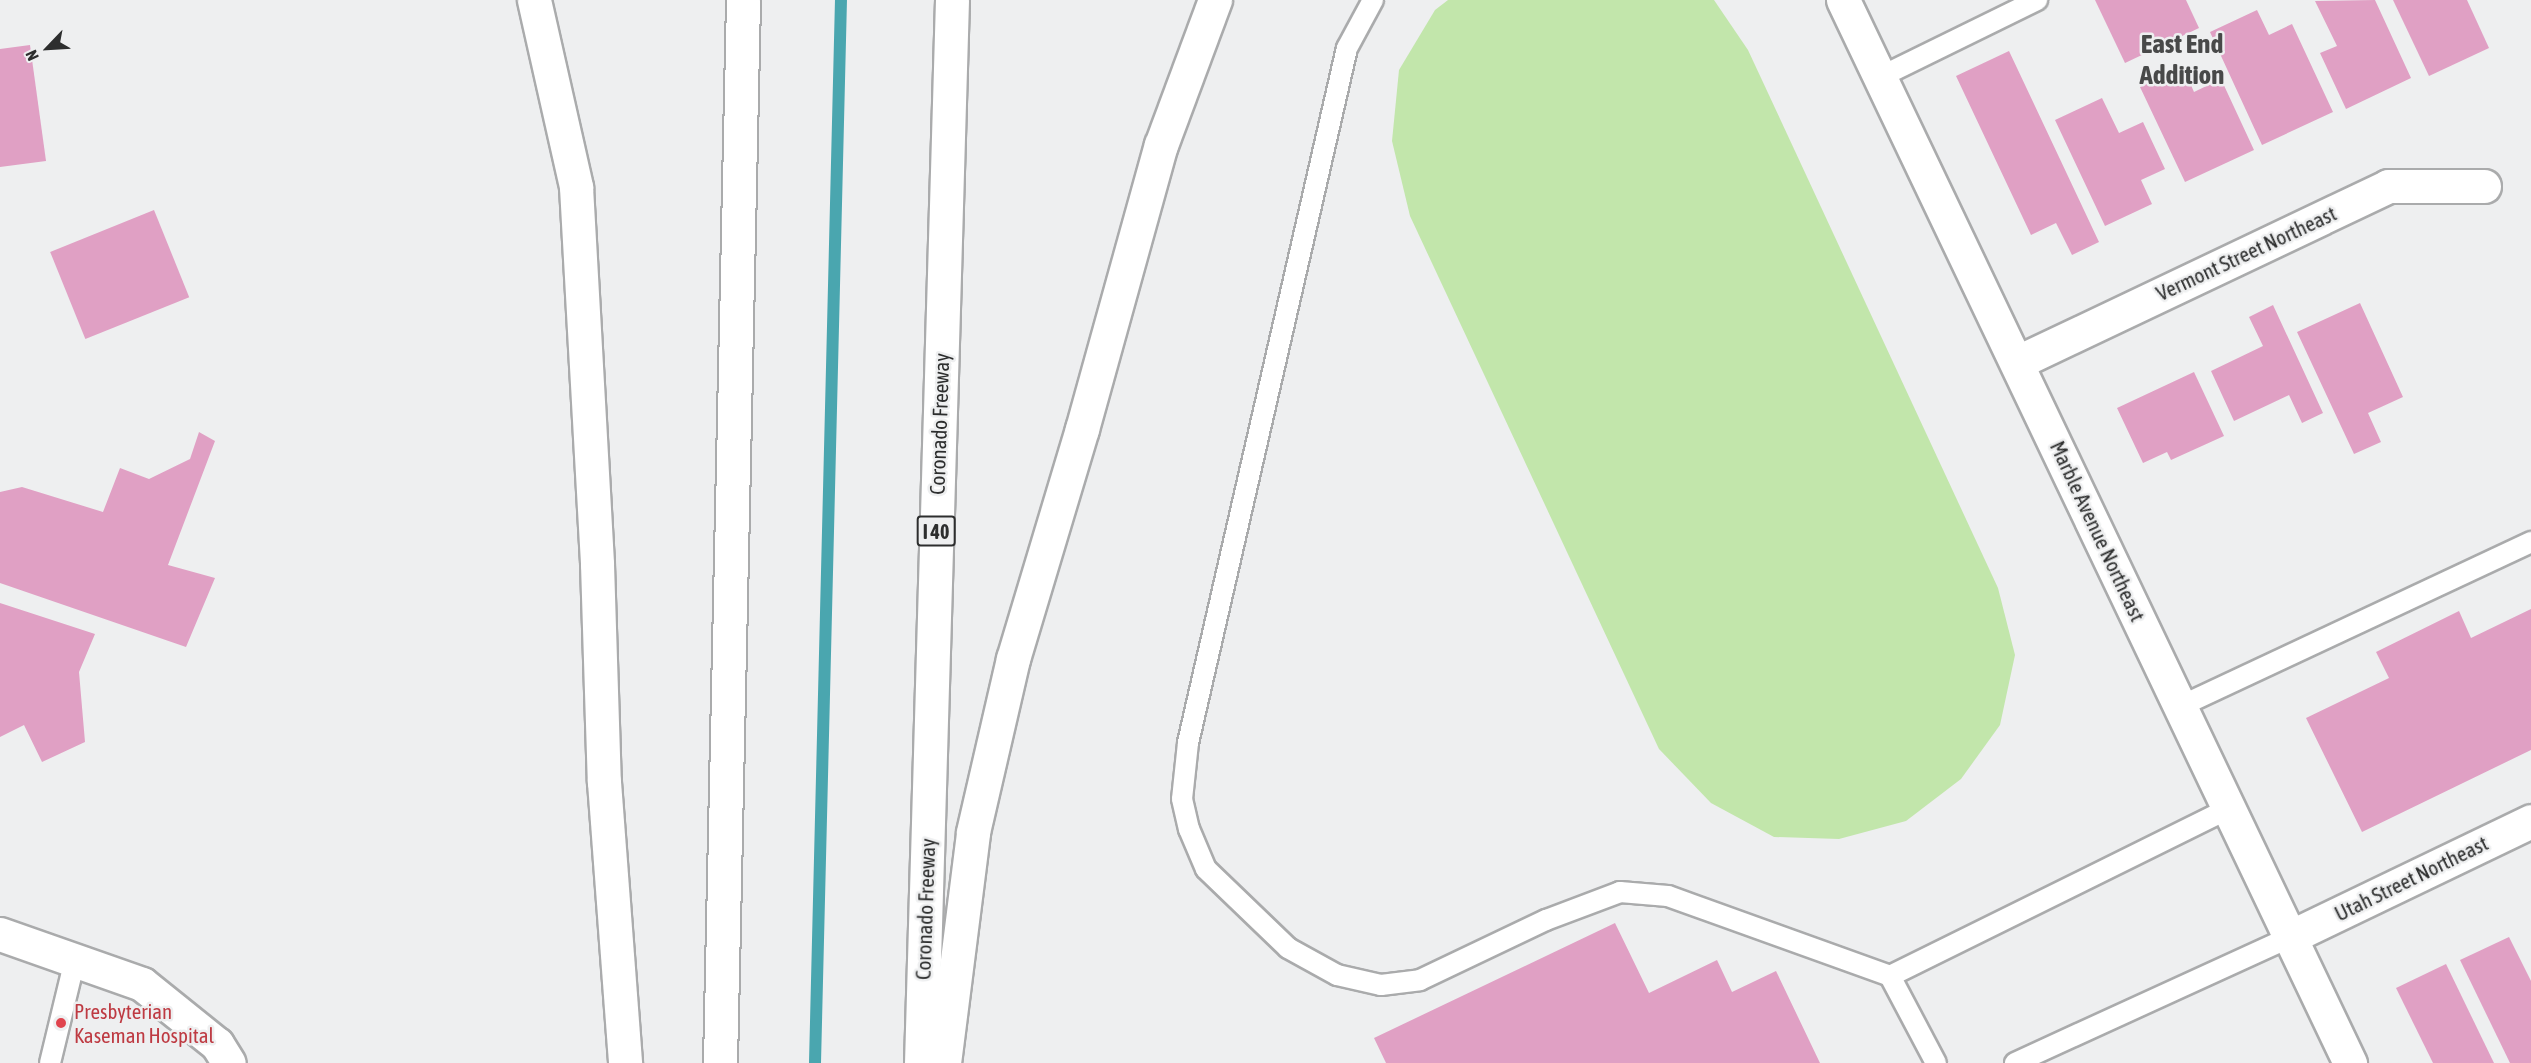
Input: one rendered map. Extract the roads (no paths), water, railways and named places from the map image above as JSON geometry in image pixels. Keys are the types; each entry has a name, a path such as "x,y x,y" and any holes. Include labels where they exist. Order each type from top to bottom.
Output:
{"main road":[{"path":"534,0 576,187 597,564 604,782 625,1063"},
{"path":"720,1063 743,0"},
{"name":"Coronado Freeway","path":"921,1063 952,0"},
{"path":"944,1063 973,832 1013,659 1082,429 1161,146 1215,0"},
{"name":"Marble Avenue Northeast","path":"1843,0 2018,362 2350,1063"},
{"name":"Vermont Street Northeast","path":"2018,362 2388,186 2484,186"},
{"name":"Utah Street Northeast","path":"2290,937 2531,821"},
{"path":"0,934 142,984 217,1044 229,1063"}],"lane":[{"path":"1373,0 1347,48 1188,743 1182,799 1189,829 1206,869 1288,948 1337,975 1381,985 1420,980 1556,915 1620,892 1668,896 1890,976 1936,1063"},
{"path":"1880,77 2037,0"},
{"path":"2181,706 2531,542"},
{"path":"1890,976 2229,808"},
{"path":"2015,1063 2290,937"},
{"path":"50,1063 75,960"}],"waterway":[{"path":"815,1063 841,0"}],"place":[{"name":"Presbyterian Kaseman Hospital","path":"61,1023"}],"district":[{"name":"East End Addition","path":"2182,58"}]}
